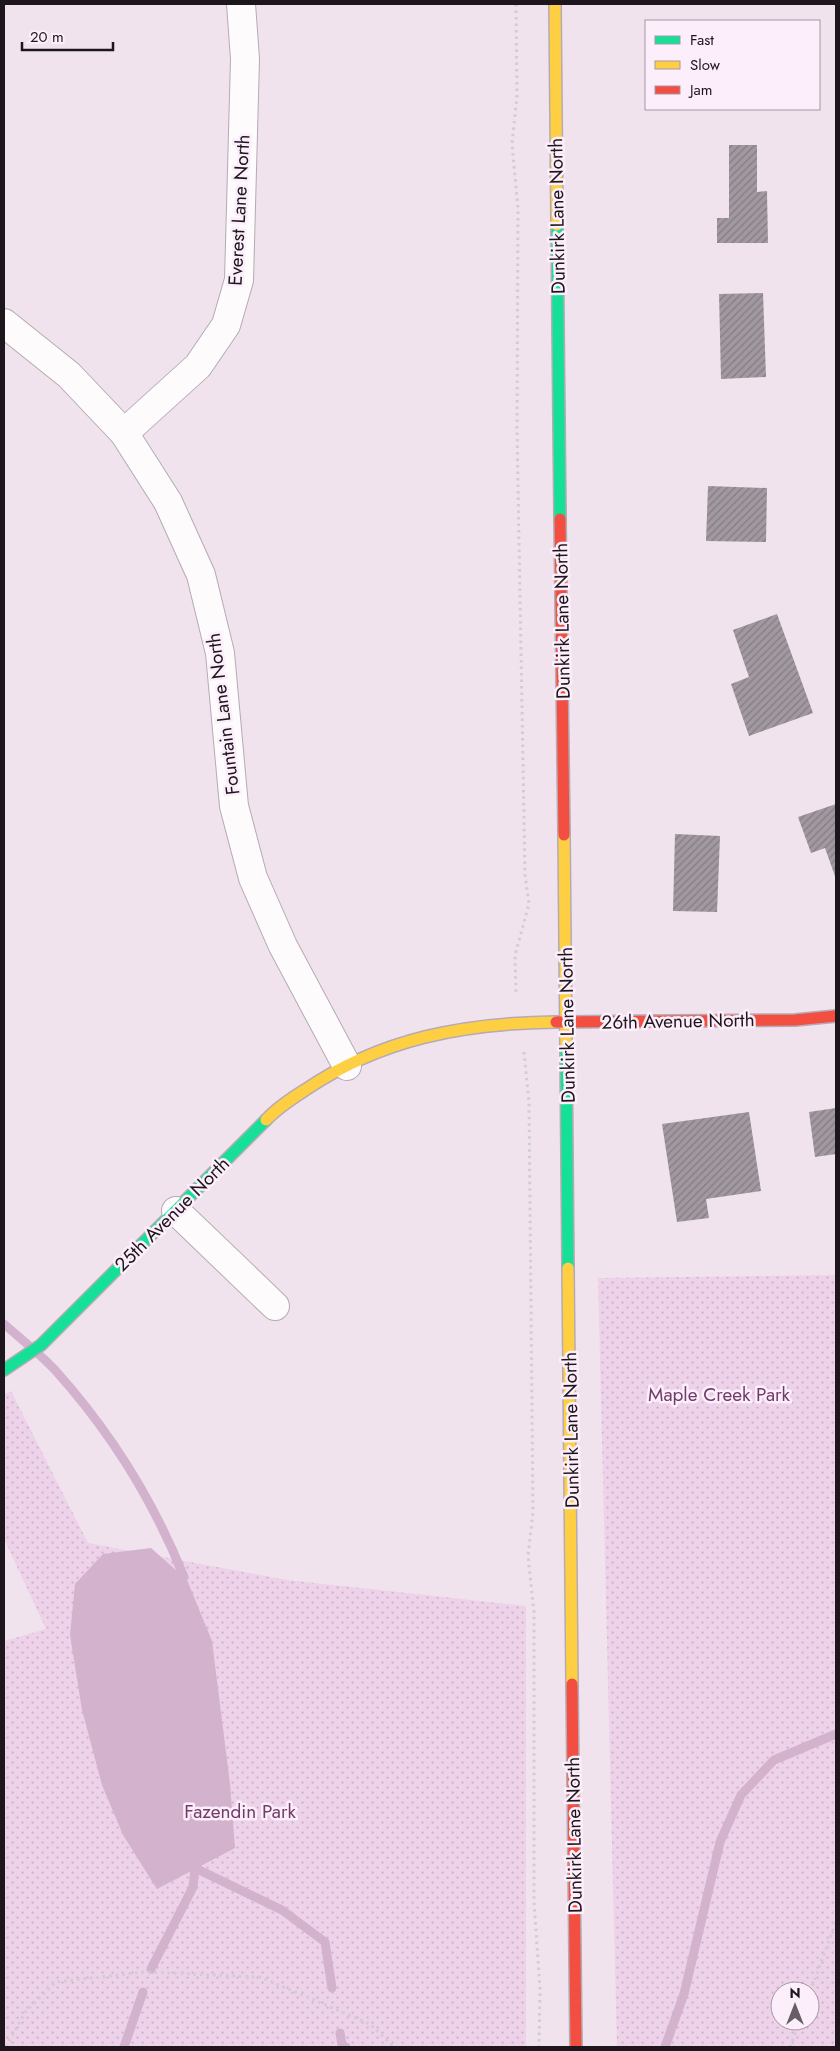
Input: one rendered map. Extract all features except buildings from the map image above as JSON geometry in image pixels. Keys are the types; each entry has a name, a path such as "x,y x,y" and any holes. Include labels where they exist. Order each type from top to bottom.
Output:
{"street":[{"name":"Everest Lane North","path":"124,433 198,366 226,325 240,280 245,59 241,4"},
{"name":"Dunkirk Lane North","path":"555,4 567,1023 576,2047"},
{"name":"Fountain Lane North","path":"4,323 69,376 124,433 168,502 201,575 220,653 234,806 253,878 284,946 346,1066"},
{"name":"26th Avenue North","path":"346,1066 385,1048 446,1031 506,1023 795,1020 836,1016"},
{"name":"25th Avenue North","path":"4,1370 41,1345 275,1110 328,1075 346,1066"},
{"path":"176,1211 275,1306"}],"path":[{"path":"814,1981 836,1922"},
{"path":"6,2047 26,2011 56,1982 144,1972 260,1977 370,2024 394,2047"},
{"path":"539,2047 540,1989"},
{"path":"790,2047 796,2031"}],"green space":[{"name":"Maple Creek Park","path":"836,1275 836,2047 617,2047 598,1278"},
{"name":"Fazendin Park","path":"11,1391 88,1543 287,1580 526,1606 526,2047 4,2047 4,1641 46,1629 4,1539 4,1394"}],"shaded area":[{"path":"151,1548 187,1580 212,1641 230,1784 235,1848 157,1889 123,1835 102,1785 82,1710 70,1635 75,1584 103,1554"}],"waterway":[{"path":"4,1324 55,1370 112,1442 159,1521 184,1577"},
{"path":"665,2047 684,1994 720,1842 741,1795 774,1760 836,1734"},
{"path":"151,1969 193,1887 195,1868 282,1910 325,1942 332,1988"},
{"path":"124,2047 143,1992"},
{"path":"340,2033 342,2045 346,2047"}],"traffic: fast":[{"path":"557,225 560,519"},
{"path":"566,1048 568,1268"},
{"path":"4,1370 41,1345 266,1120"}],"traffic: slow":[{"path":"555,4 557,225"},
{"path":"564,835 566,1048"},
{"path":"266,1120 289,1100 334,1072 394,1046 457,1030 522,1023 556,1022"},
{"path":"568,1268 572,1684"}],"traffic: jam":[{"path":"560,519 564,835"},
{"path":"556,1022 795,1020 836,1016"},
{"path":"572,1684 576,2047"}]}
